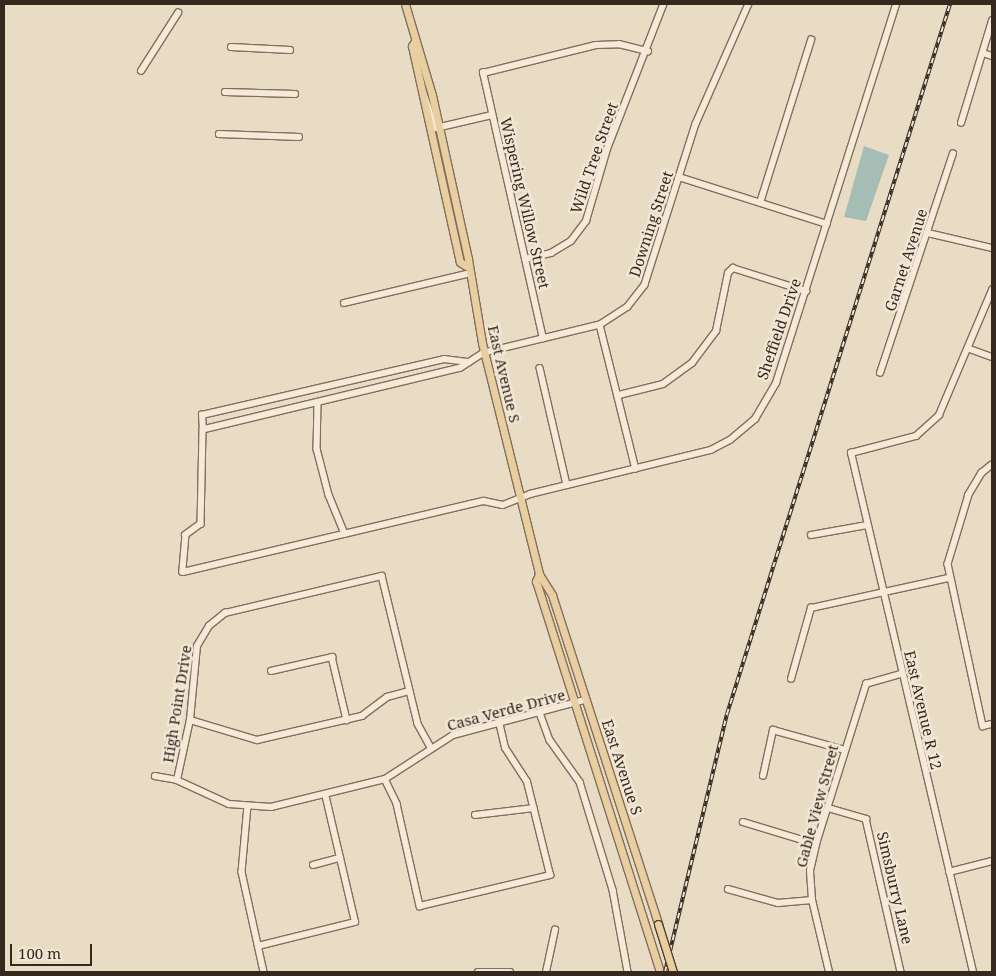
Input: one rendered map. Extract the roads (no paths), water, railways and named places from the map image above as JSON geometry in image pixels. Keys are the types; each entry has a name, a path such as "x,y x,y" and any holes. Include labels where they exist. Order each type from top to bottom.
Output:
{"main road":[{"name":"East Avenue S","path":"406,4 439,128 468,258 467,270 484,353 539,574 552,595 673,972"},
{"name":"East Avenue S","path":"415,41 412,46 460,262 467,270"},
{"name":"East Avenue S","path":"539,574 536,581 660,972"}],"street":[{"name":"Downing Street","path":"203,430 461,368 484,353 600,325 628,307 645,285 696,124 749,4"},
{"name":"Sheffield Drive","path":"203,430 201,524 186,535 183,572 484,501 502,505 567,485 711,450 755,419 776,383 828,224 896,4"},
{"name":"Wild Tree Street","path":"525,259 551,253 571,241 586,221 607,149 648,51 663,5"},
{"path":"142,71 178,13"},
{"path":"961,123 992,21"},
{"path":"760,203 811,40"},
{"name":"Wispering Willow Street","path":"544,339 483,73 596,45 619,44 648,51"},
{"path":"231,47 290,50"},
{"path":"983,53 992,56"},
{"path":"422,89 439,128 492,114"},
{"path":"225,92 295,94"},
{"path":"219,134 298,137"},
{"name":"Garnet Avenue","path":"880,373 928,234 953,154"},
{"path":"679,177 828,224"},
{"path":"928,234 992,248"},
{"path":"619,395 663,384 692,363 716,331 728,274 734,268 806,291"},
{"path":"344,303 467,270"},
{"path":"992,290 970,349 992,357"},
{"path":"600,325 636,469"},
{"name":"East Avenue R 12","path":"970,349 950,398 922,431 851,454 973,972"},
{"path":"203,430 202,415 444,359 468,362"},
{"path":"540,368 567,485"},
{"path":"318,403 317,449 329,495 345,534"},
{"path":"992,465 982,473 969,495 950,549 949,578 983,726 992,724"},
{"path":"811,535 867,525"},
{"name":"High Point Drive","path":"177,780 190,720 197,646 208,626 226,613 382,576 409,691"},
{"path":"791,679 811,608 882,591 949,578"},
{"path":"271,671 332,657 347,720"},
{"name":"Gable View Street","path":"829,972 812,900 810,871 816,844 866,684 902,674"},
{"path":"190,720 257,740 362,716 387,697 409,691 418,724 430,746"},
{"name":"Casa Verde Drive","path":"155,776 177,780 229,804 271,807 385,778 430,746 499,723 585,700"},
{"path":"540,713 550,740 580,782 613,890 628,972"},
{"path":"385,778 397,804 420,906 550,875 527,782 505,748 499,723"},
{"path":"763,776 773,730 845,750"},
{"path":"258,946 355,922 325,794"},
{"path":"248,806 242,872 264,972"},
{"path":"475,815 534,808"},
{"name":"Simsburry Lane","path":"828,808 866,819 902,972"},
{"path":"743,822 816,844"},
{"path":"313,865 340,858"},
{"path":"949,872 992,861"},
{"path":"728,889 778,903 812,900"},
{"path":"546,972 555,930"},
{"path":"478,972 510,972"}],"water":[{"path":"864,146 889,155 866,221 844,217"}],"railway":[{"path":"665,972 727,714 950,4"}]}
